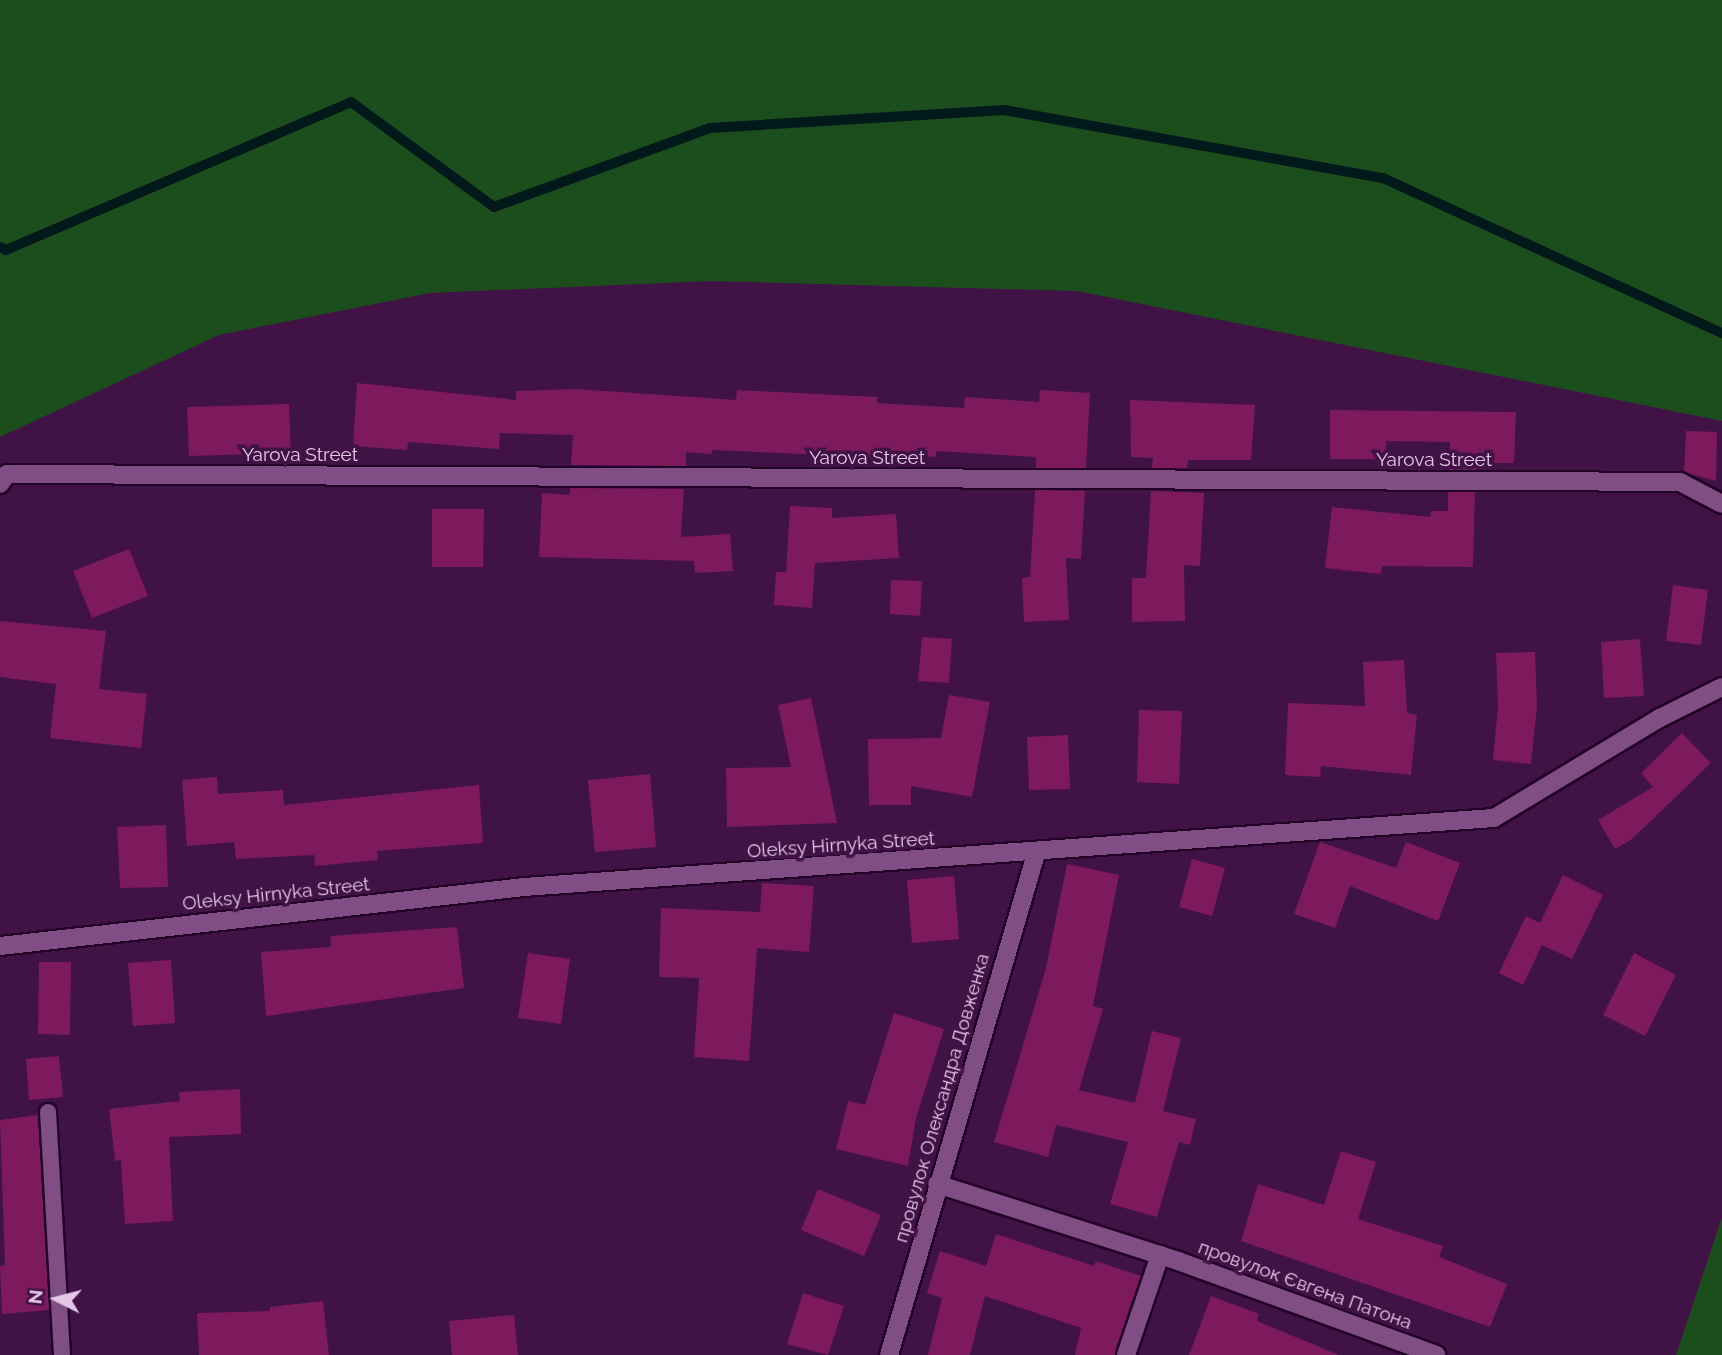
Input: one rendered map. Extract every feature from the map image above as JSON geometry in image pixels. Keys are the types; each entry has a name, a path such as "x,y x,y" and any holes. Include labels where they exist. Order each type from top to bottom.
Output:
{"street":[{"name":"Yarova Street","path":"4,479 1680,482 1722,504"},
{"name":"Oleksy Hirnyka Street","path":"0,946 524,887 1036,854 1494,818 1660,718 1722,687"},
{"name":"провулок Олександра Довженка","path":"889,1355 1036,854"},
{"name":"провулок Євгена Патона","path":"937,1184 1160,1255 1436,1355"},
{"path":"1126,1355 1160,1255"}],"lane":[{"path":"48,1112 62,1355"}],"green space":[{"path":"0,0 1722,0 1722,421 1077,291 711,281 430,293 219,335 0,437"},
{"path":"1722,1217 1722,1355 1676,1355"}],"building":[{"path":"357,383 516,400 516,391 576,389 736,400 737,390 877,397 877,403 964,408 965,397 1039,402 1040,390 1090,393 1086,468 1036,468 1036,457 936,451 936,457 874,453 873,457 712,450 712,454 686,452 686,466 571,465 573,435 500,433 499,449 408,442 407,450 353,446"},
{"path":"1130,400 1255,405 1251,460 1188,460 1187,468 1152,468 1153,458 1131,457"},
{"path":"289,404 291,453 189,456 187,407"},
{"path":"1330,410 1516,412 1514,463 1476,463 1476,470 1449,470 1450,442 1386,441 1386,459 1330,459"},
{"path":"1686,431 1717,432 1716,481 1684,472"},
{"path":"570,488 684,489 681,537 730,534 733,571 695,573 694,561 539,557 542,493 570,495"},
{"path":"1035,490 1085,491 1081,559 1066,558 1069,620 1024,622 1022,578 1030,577"},
{"path":"1151,491 1204,493 1200,566 1184,565 1185,621 1132,622 1132,578 1146,578"},
{"path":"1448,492 1475,492 1473,567 1382,566 1381,574 1325,568 1332,507 1430,517 1431,511 1448,511"},
{"path":"790,506 832,508 832,518 896,514 899,558 815,563 812,608 774,605 776,572 786,572"},
{"path":"432,509 484,509 483,567 432,567"},
{"path":"129,549 148,596 92,618 73,571"},
{"path":"891,580 922,581 920,616 890,614"},
{"path":"1673,585 1708,590 1701,645 1666,641"},
{"path":"0,621 106,631 99,689 147,694 141,748 50,738 56,684 0,677"},
{"path":"922,637 952,639 949,683 918,681"},
{"path":"1640,639 1644,696 1604,698 1601,642"},
{"path":"1535,652 1537,706 1531,764 1493,760 1498,707 1496,653"},
{"path":"1404,660 1407,713 1417,715 1411,775 1321,766 1320,777 1285,775 1288,703 1365,706 1363,662"},
{"path":"949,695 990,702 972,797 911,786 911,805 869,805 868,739 941,738"},
{"path":"811,698 837,823 727,827 726,768 791,767 778,705"},
{"path":"1139,710 1182,711 1179,784 1137,782"},
{"path":"1682,733 1711,763 1631,840 1615,849 1598,820 1653,787 1641,773"},
{"path":"1068,735 1070,789 1029,790 1027,737"},
{"path":"650,774 656,847 595,852 588,780"},
{"path":"217,777 218,794 283,790 284,805 479,785 483,843 377,851 378,860 315,866 314,855 236,859 234,842 187,846 182,780"},
{"path":"166,825 168,887 120,888 117,827"},
{"path":"1320,842 1396,868 1406,842 1460,863 1438,921 1350,886 1335,928 1294,914"},
{"path":"1192,859 1225,868 1212,916 1179,907"},
{"path":"1067,864 1119,875 1093,1006 1103,1009 1079,1090 1135,1103 1152,1031 1181,1038 1163,1111 1196,1119 1190,1145 1179,1142 1157,1217 1110,1204 1128,1142 1056,1125 1048,1157 994,1142 1046,968"},
{"path":"1563,875 1603,895 1572,959 1542,945 1523,985 1499,973 1526,916 1540,923"},
{"path":"954,876 959,939 912,943 907,880"},
{"path":"762,883 814,886 809,952 757,948 749,1061 694,1057 699,978 659,977 661,908 760,912"},
{"path":"457,927 464,988 266,1016 261,952 331,947 330,936"},
{"path":"528,953 570,959 561,1024 518,1018"},
{"path":"1634,953 1676,975 1645,1036 1603,1015"},
{"path":"171,960 175,1023 133,1026 128,963"},
{"path":"39,962 71,962 70,1035 38,1034"},
{"path":"894,1013 944,1029 916,1118 908,1166 836,1149 848,1101 865,1105"},
{"path":"59,1056 63,1097 29,1100 26,1059"},
{"path":"240,1089 241,1134 169,1137 173,1221 125,1224 121,1160 115,1161 109,1109 180,1101 179,1092"},
{"path":"38,1115 49,1310 2,1314 0,1266 5,1265 0,1120"},
{"path":"1341,1151 1376,1162 1358,1219 1443,1246 1439,1257 1507,1284 1490,1327 1241,1241 1258,1184 1324,1205"},
{"path":"818,1189 881,1215 864,1256 801,1230"},
{"path":"996,1234 1094,1266 1096,1261 1141,1276 1115,1355 1075,1355 1081,1328 985,1296 970,1355 928,1355 942,1298 927,1293 940,1251 986,1266"},
{"path":"803,1293 844,1306 828,1355 787,1344"},
{"path":"1211,1296 1259,1314 1257,1321 1339,1355 1189,1355"},
{"path":"323,1301 329,1355 199,1355 197,1313 270,1311 270,1307"},
{"path":"514,1315 518,1355 452,1355 449,1321"}],"waterway":[{"path":"0,247 6,250 351,102 494,207 710,128 1004,110 1383,178 1722,333"}]}
